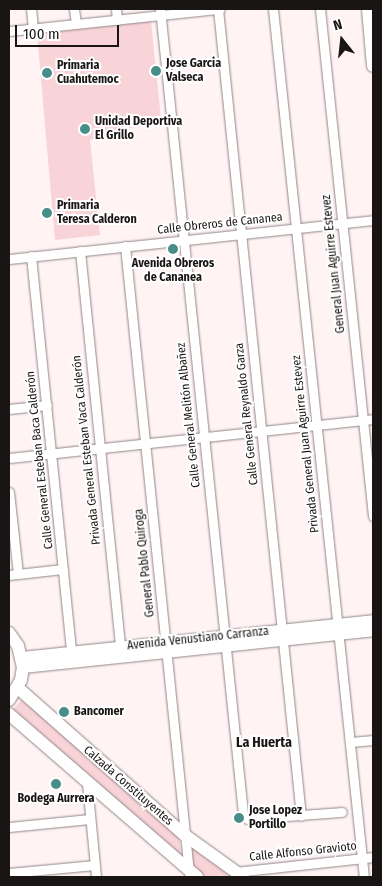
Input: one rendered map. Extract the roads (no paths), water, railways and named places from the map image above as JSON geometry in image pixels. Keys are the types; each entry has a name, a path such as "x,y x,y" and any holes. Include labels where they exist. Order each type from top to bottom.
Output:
{"street":[{"path":"31,9 33,28"},
{"path":"74,9 76,24"},
{"path":"116,9 117,20"},
{"path":"9,31 117,20 160,12 218,9"},
{"name":"Calle General Reynaldo Garza","path":"218,9 301,816"},
{"name":"Privada General Juan Aguirre Estevez","path":"273,9 364,877"},
{"name":"General Juan Aguirre Estevez","path":"320,9 373,516"},
{"path":"368,9 373,66"},
{"name":"Calle General Melitón Albañez","path":"160,12 244,818 301,816"},
{"name":"Calle Obreros de Cananea","path":"9,259 373,220"},
{"name":"General Pablo Quiroga","path":"126,246 166,647 186,836 192,875"},
{"name":"Privada General Esteban Vaca Calderón","path":"80,251 120,647"},
{"name":"Calle General Esteban Baca Calderón","path":"31,256 72,657"},
{"path":"9,409 46,405"},
{"path":"9,458 373,419"},
{"path":"9,492 13,574 63,569"},
{"name":"Avenida Venustiano Carranza","path":"22,662 338,629 373,621"},
{"name":"Avenida Venustiano Carranza","path":"338,629 373,630"},
{"path":"9,632 22,662 18,688 9,700"},
{"name":"Avenida Venustiano Carranza","path":"72,657 120,647 166,647"},
{"name":"Calzada Constituyentes","path":"18,688 186,836 239,874"},
{"name":"Calzada Constituyentes","path":"9,714 192,875"},
{"path":"351,742 373,740"},
{"path":"87,783 96,877"},
{"path":"301,816 342,812"},
{"path":"9,827 90,819"},
{"name":"Calle Alfonso Gravioto","path":"239,874 373,857"},
{"path":"9,873 95,865"}],"place":[{"name":"Jose Garcia Valseca","path":"156,71"},
{"name":"Primaria Cuahutemoc","path":"47,73"},
{"name":"Unidad Deportiva El Grillo","path":"85,129"},
{"name":"Primaria Teresa Calderon","path":"47,213"},
{"name":"Avenida Obreros de Cananea","path":"173,249"},
{"name":"Bancomer","path":"64,712"},
{"name":"Bodega Aurrera","path":"56,784"},
{"name":"Jose Lopez Portillo","path":"239,818"}],"district":[{"name":"La Huerta","path":"264,743"}]}
